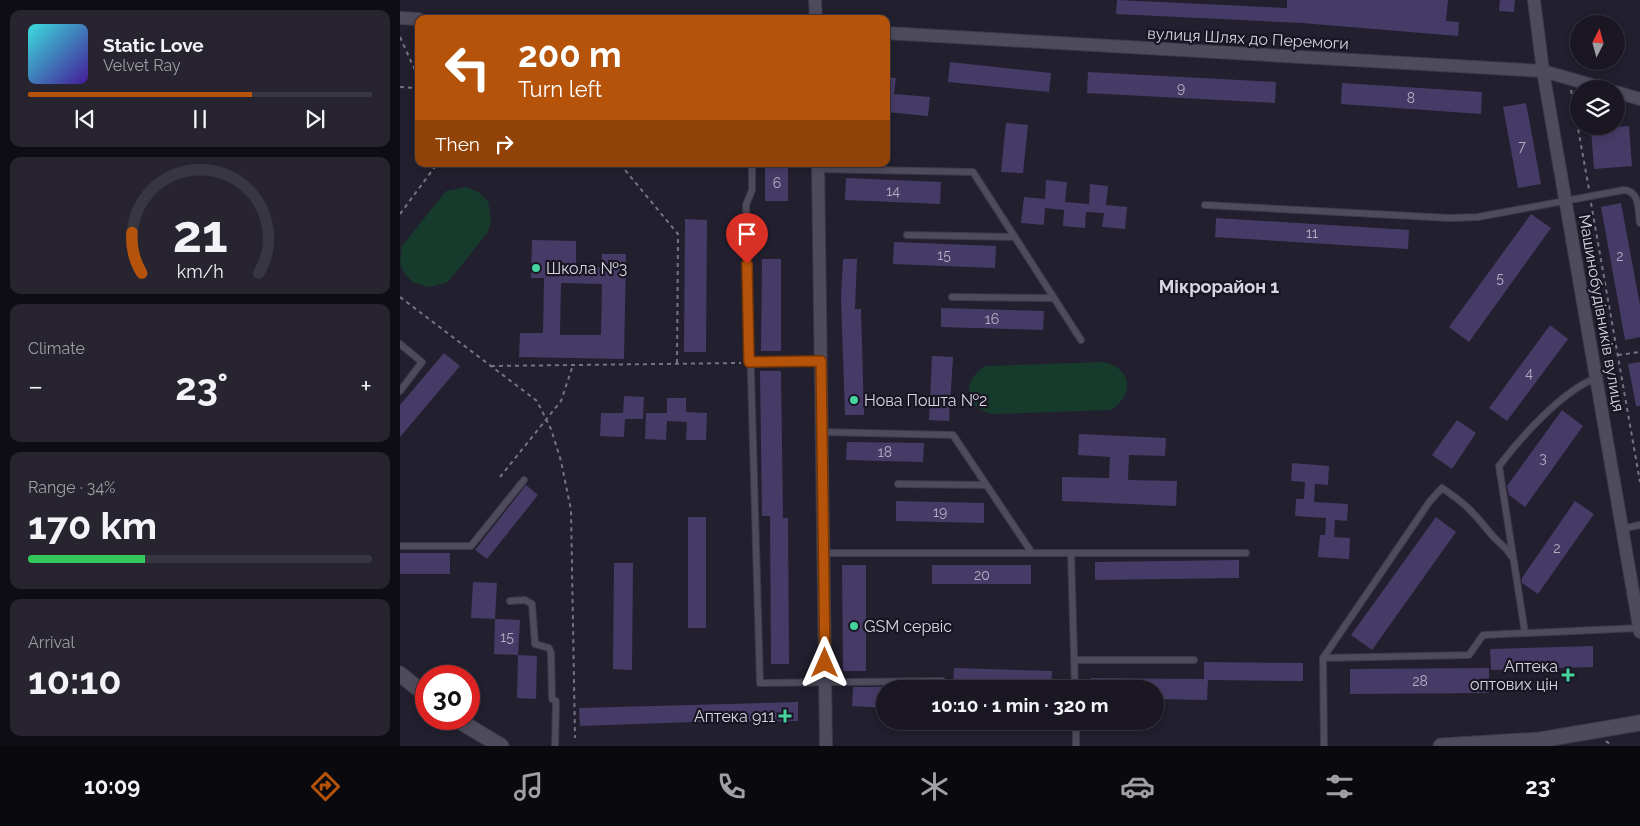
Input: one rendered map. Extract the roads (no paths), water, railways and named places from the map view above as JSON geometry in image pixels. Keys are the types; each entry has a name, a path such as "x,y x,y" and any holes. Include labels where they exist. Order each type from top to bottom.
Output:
{"street":[{"path":"815,0 816,15"},
{"name":"Машинобудівників вулиця","path":"1534,0 1544,71 1640,632"},
{"path":"400,18 415,19"},
{"name":"вулиця Шлях до Перемоги","path":"890,33 1544,71 1576,80"},
{"path":"1625,94 1640,98"},
{"path":"818,167 826,746"},
{"path":"400,674 415,687"},
{"path":"1441,746 1544,743 1640,723"},
{"path":"474,730 500,746"}],"lane":[{"path":"752,167 752,190 746,205 749,362 760,683 876,681"},
{"path":"844,167 973,172 1080,340"},
{"path":"1205,205 1450,218 1478,217 1628,190 1635,196 1640,222"},
{"path":"907,235 1015,237"},
{"path":"952,297 1052,298"},
{"path":"400,344 422,362 400,391"},
{"path":"749,362 821,361"},
{"path":"1525,633 1499,466 1553,406 1576,388 1596,378"},
{"path":"821,432 953,435 1032,553"},
{"path":"400,546 471,546 524,480"},
{"path":"898,484 986,485"},
{"path":"1324,746 1323,658 1430,501 1442,488 1462,501 1479,517 1492,536 1507,548 1512,557"},
{"path":"1622,529 1640,525"},
{"path":"824,553 1246,553"},
{"path":"1071,553 1075,680"},
{"path":"510,601 525,600 532,604 534,644 549,648 551,653 552,699 556,702 555,746"},
{"path":"1323,658 1469,655 1483,635 1639,628"},
{"path":"1074,660 1194,660"},
{"path":"1076,730 1076,746"}],"place":[{"name":"Школа №3","path":"536,268"},
{"name":"Нова Пошта №2","path":"854,400"},
{"name":"GSM сервіс","path":"854,626"},
{"name":"Аптека оптових цін","path":"1568,675"},
{"name":"Аптека 911","path":"785,716"}],"district":[{"name":"Мікрорайон 1","path":"1219,287"}]}
